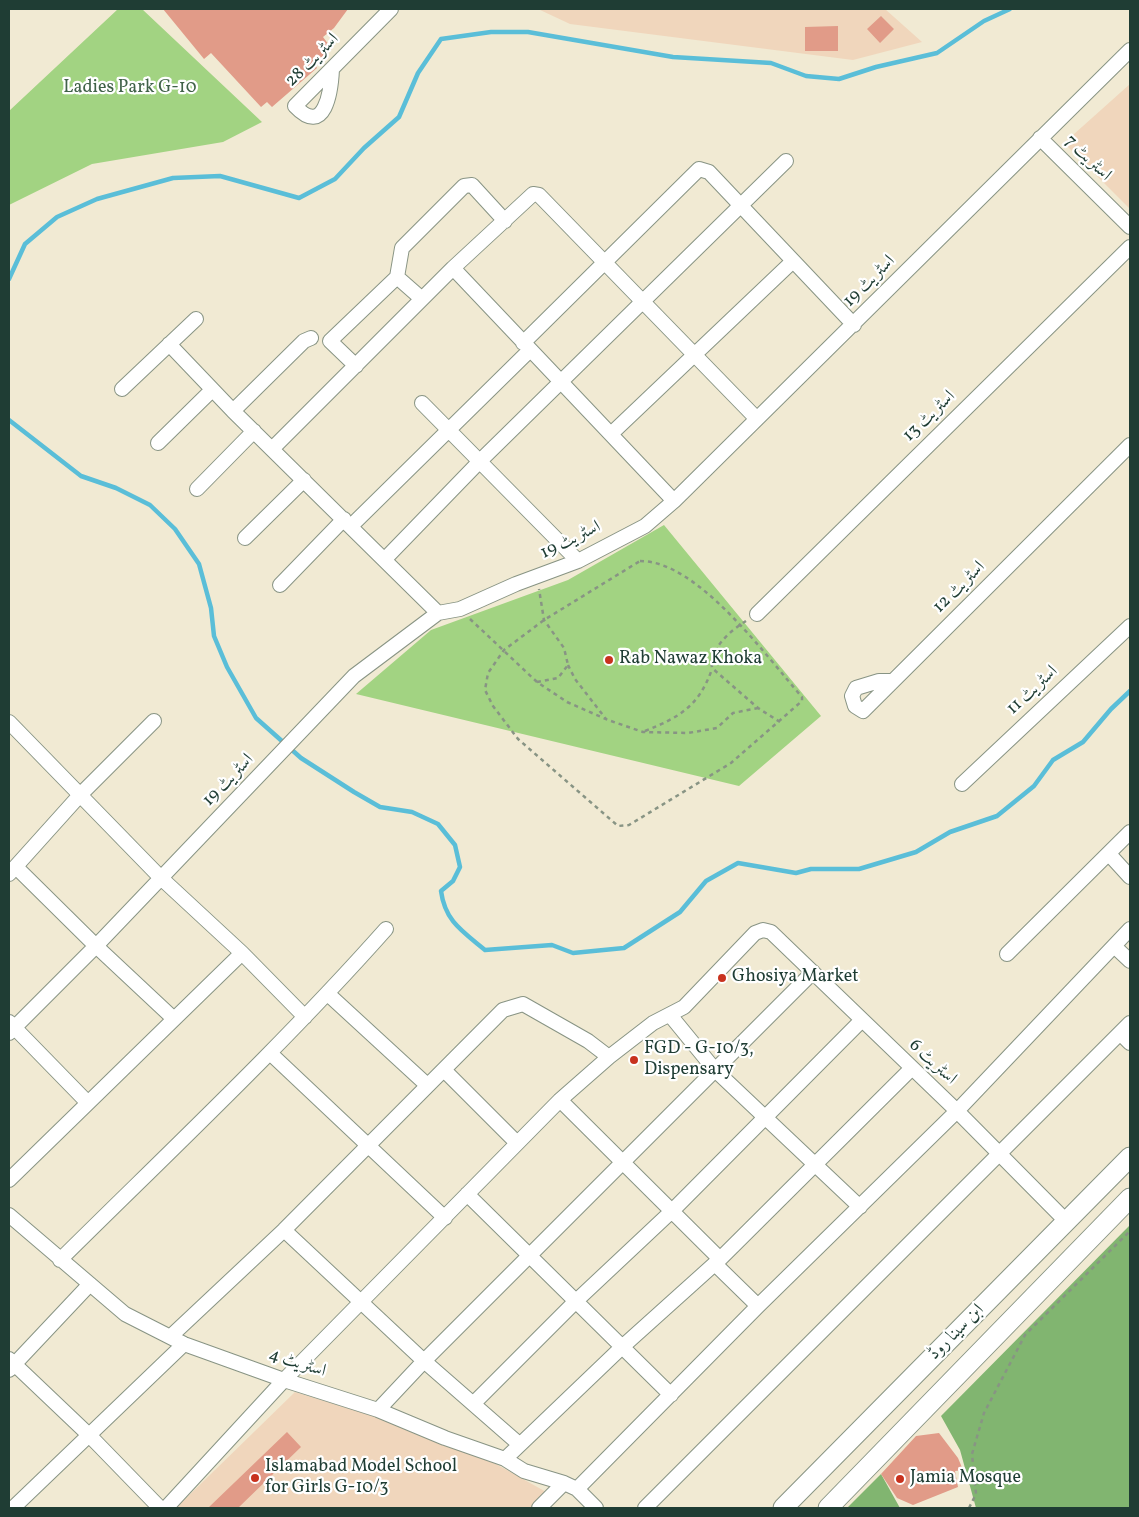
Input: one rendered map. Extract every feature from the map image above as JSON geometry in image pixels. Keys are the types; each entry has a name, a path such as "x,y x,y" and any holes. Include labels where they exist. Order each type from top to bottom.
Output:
{"main road":[{"name":"ابن سینا روڈ","path":"783,1508 1130,1157"},
{"name":"ابن سینا روڈ","path":"828,1508 1130,1198"}],"street":[{"name":"اسٹریٹ 28","path":"332,69 332,91 326,108 313,116 302,114 295,106 391,9"},
{"name":"اسٹریٹ 19","path":"11,1027 96,946 354,676 438,613 460,609 516,584 578,561 645,526 674,502 756,418 854,325 1130,50"},
{"name":"اسٹریٹ 7","path":"1040,138 1130,227"},
{"path":"385,559 480,461 786,161"},
{"path":"280,585 448,429 602,262 699,169 709,172 854,325"},
{"path":"356,366 330,341 396,276 402,248 464,186 472,185 505,221"},
{"path":"272,449 422,299 533,194 540,196 602,262 644,302 756,418"},
{"name":"اسٹریٹ 13","path":"757,614 1130,247"},
{"path":"612,434 793,261"},
{"path":"454,268 674,502"},
{"path":"396,276 422,299"},
{"path":"122,389 196,319"},
{"path":"233,411 304,341 311,338"},
{"path":"169,344 212,390 438,613"},
{"path":"158,443 212,390"},
{"path":"422,403 578,561"},
{"path":"197,489 254,431"},
{"name":"اسٹریٹ 12","path":"892,681 879,681 856,688 852,696 854,706 863,711 1130,445"},
{"path":"244,538 304,480"},
{"name":"اسٹریٹ 11","path":"962,784 1130,626"},
{"path":"154,721 80,795 13,870 174,1019"},
{"path":"10,726 305,1017"},
{"path":"1007,954 1130,832"},
{"path":"1108,854 1130,877"},
{"path":"60,1260 205,1115 270,1054 328,994 386,929"},
{"path":"539,1508 571,1486 671,1396 758,1306 957,1112 1130,929"},
{"name":"اسٹریٹ 6","path":"670,1015 684,1007 755,933 763,930 771,932 957,1112 1067,1222"},
{"path":"1114,946 1130,961"},
{"path":"9,1180 242,953"},
{"path":"378,1410 530,1254 813,972"},
{"path":"328,994 427,1085"},
{"path":"170,1337 284,1230 503,1010 523,1004 588,1041 609,1057"},
{"path":"166,1508 284,1380 560,1100 609,1057 654,1022 670,1015 716,1070 860,1207"},
{"path":"474,1403 575,1302 673,1210 861,1021"},
{"path":"11,1027 88,1103"},
{"path":"645,1508 999,1154 1127,1033"},
{"path":"270,1054 445,1218"},
{"path":"504,1459 718,1261 911,1069"},
{"path":"444,1070 517,1143"},
{"path":"560,1100 673,1210 758,1306"},
{"path":"467,1194 530,1254 575,1302 671,1396"},
{"name":"اسٹریٹ 4","path":"9,1215 125,1314 184,1344 284,1380 378,1410 444,1438 504,1459 524,1471 571,1486 596,1508"},
{"path":"284,1230 424,1361 519,1444"},
{"path":"90,1284 10,1364 90,1436 160,1508"},
{"path":"13,1508 184,1344"}],"path":[{"path":"640,561 654,561 695,581 739,625 802,697 800,705 731,763 629,826 618,826 518,739 493,706 486,690 488,673 504,650 544,620 627,567 640,561"},
{"path":"539,577 540,600 544,620 552,634 564,648 568,665 575,679 608,720"},
{"path":"460,609 537,682 567,702 608,720 643,732 688,733 717,728 733,713 758,708"},
{"path":"643,732 669,722 689,708 705,689 712,668 711,662 715,649 739,625 757,614"},
{"path":"537,682 558,678 568,665"},
{"path":"712,668 758,708 780,722"},
{"path":"969,1508 976,1494 972,1454 984,1413 1026,1334 1130,1231"}],"shaded area":[{"path":"538,9 885,9 922,42 853,60 570,24"},
{"path":"1130,84 1130,209 1064,143"},
{"path":"295,1392 370,1415 487,1459 557,1498 547,1508 176,1508"}],"green space":[{"name":"Ladies Park G-10","path":"118,9 142,9 262,122 223,142 92,164 9,205 9,111"},
{"path":"664,525 821,716 739,786 356,694 431,630 568,580"},
{"path":"1130,1225 1130,1508 976,1508 960,1450 941,1416"},
{"path":"881,1474 900,1508 847,1508"}],"building":[{"path":"163,9 348,9 334,28 323,37 332,49 314,63 317,68 272,107 267,102 261,107 211,53 204,59"},
{"path":"881,16 894,29 880,43 867,29"},
{"path":"838,26 838,51 805,51 805,27"},
{"name":"Islamabad Model School for Girls G-10/3","path":"287,1432 301,1447 238,1508 208,1508"},
{"path":"939,1433 958,1458 963,1470 955,1471 958,1487 913,1505 897,1498 881,1474 916,1436"}],"waterway":[{"path":"9,279 25,244 57,217 97,199 173,178 220,176 299,198 335,179 364,148 399,117 418,73 441,39 491,32 528,32 673,57 771,63 806,76 839,79 876,67 937,53 984,21 1010,9"},
{"path":"9,420 81,476 116,488 150,505 175,529 199,564 211,608 214,636 227,667 256,718 301,758 354,792 380,807 412,812 438,824 455,845 460,867 453,881 441,891 446,910 456,925 485,950 552,945 573,953 624,948 680,912 706,881 738,863 796,873 811,869 859,869 916,852 950,832 997,816 1034,786 1053,760 1083,742 1111,709 1130,691"}],"place":[{"name":"Rab Nawaz Khoka","path":"609,660"},
{"name":"Ghosiya Market","path":"722,978"},
{"name":"FGD - G-10/3, Dispensary","path":"634,1060"},
{"name":"Islamabad Model School for Girls G-10/3","path":"255,1478"},
{"name":"Jamia Mosque","path":"900,1479"}]}
